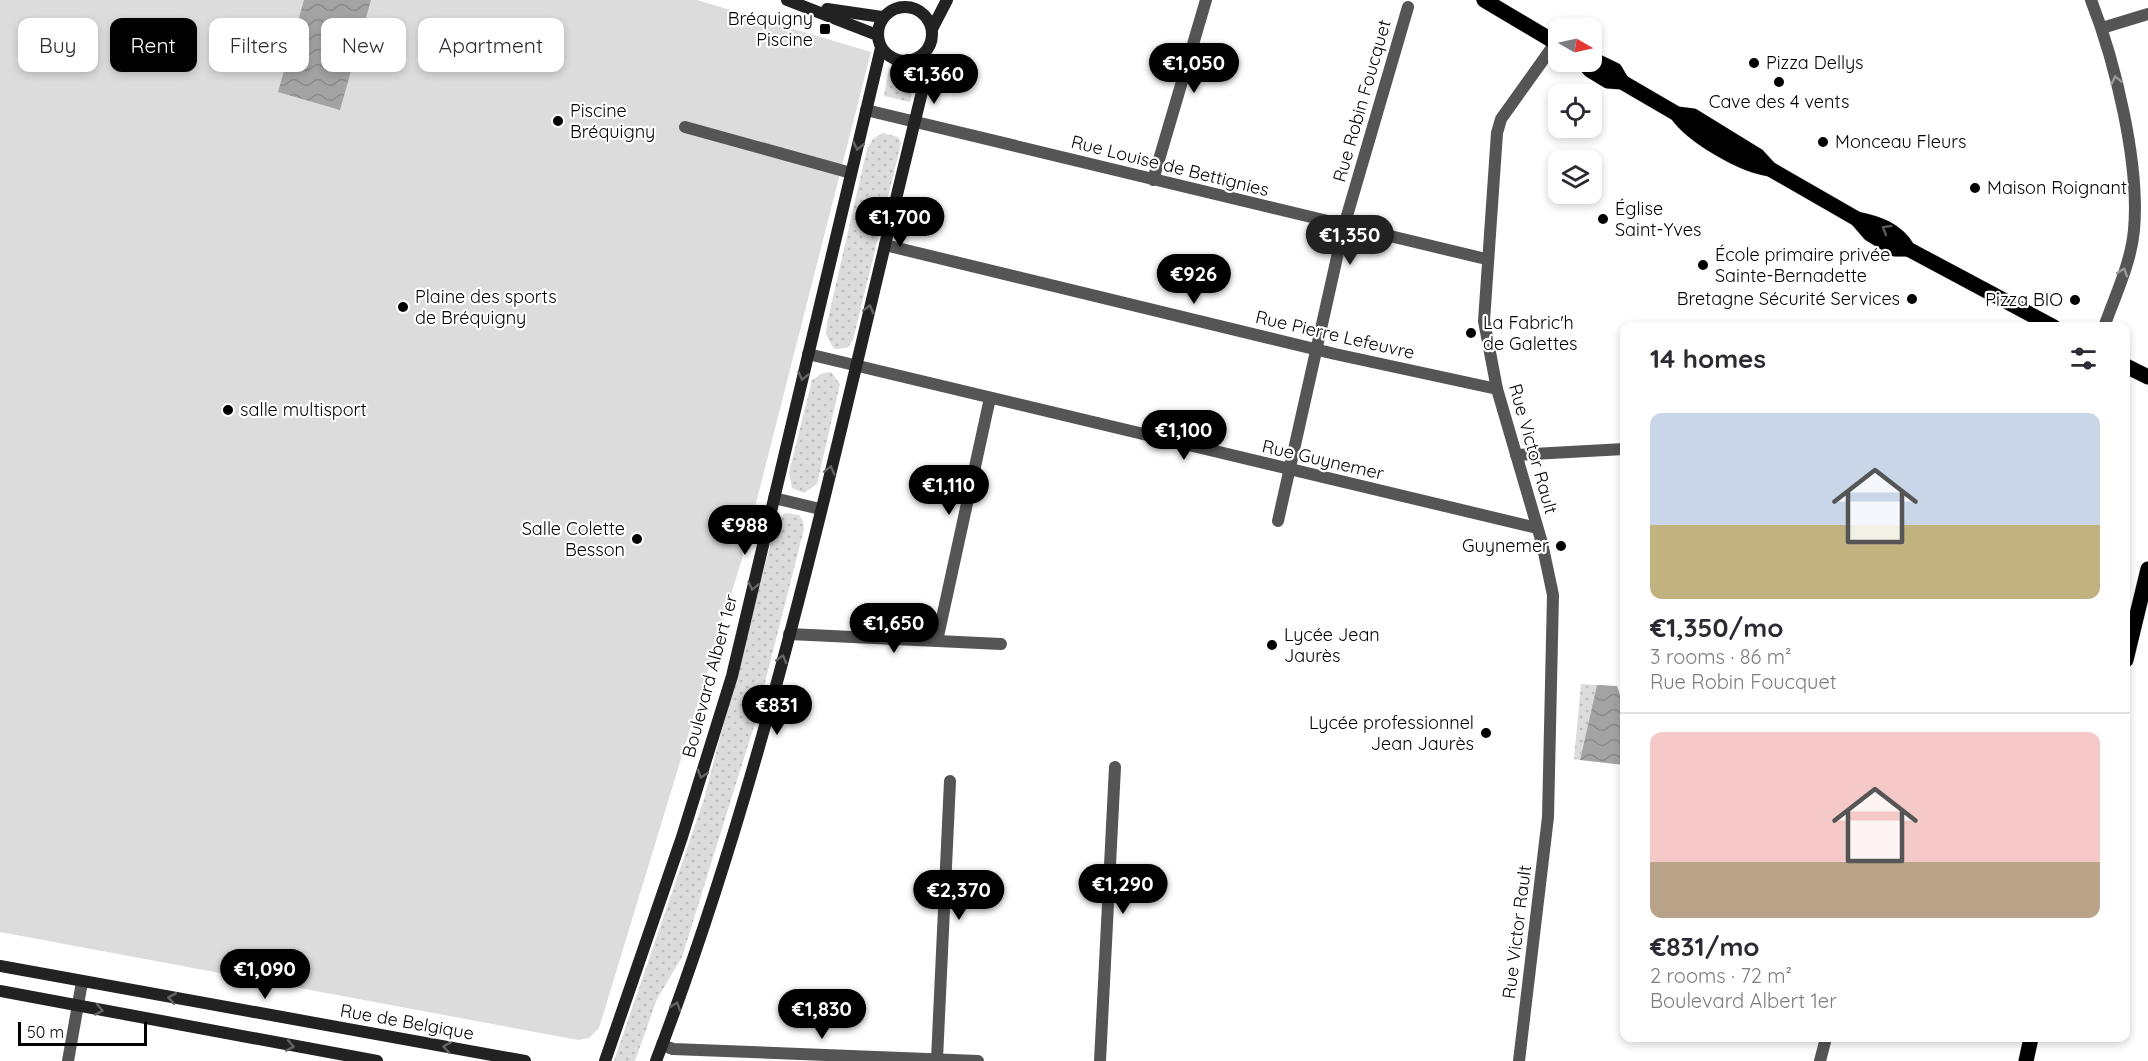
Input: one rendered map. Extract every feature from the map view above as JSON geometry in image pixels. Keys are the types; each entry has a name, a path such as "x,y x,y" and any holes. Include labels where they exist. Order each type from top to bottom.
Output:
{"main road":[{"path":"787,0 882,17"},
{"path":"932,29 926,15 918,9 901,3 882,17 877,34 881,48 894,60 907,62 925,53 930,45 932,29 947,0"},
{"path":"1485,0 1548,38"},
{"path":"804,2 877,34"},
{"name":"Boulevard Albert 1er","path":"605,1061 682,837 732,676 881,48"},
{"path":"656,1061 732,844 789,634 925,80 925,53"},
{"path":"1602,64 1615,70 1623,82 1677,114 1693,116 1758,156 1770,169 1857,219 1870,234 1895,249 1908,249 2045,322"},
{"path":"1593,72 1608,81 1623,82"},
{"path":"2130,369 2148,377"},
{"path":"2130,644 2148,570"},
{"name":"Rue de Belgique","path":"0,966 525,1061"},
{"path":"0,991 377,1061"},
{"path":"2025,1061 2030,1042"}],"street":[{"path":"1153,180 1206,0"},
{"path":"2091,0 2113,63 2125,126 2134,218 2129,253 2106,322"},
{"name":"Rue Robin Foucquet","path":"1278,521 1344,226 1408,7"},
{"path":"2102,28 2148,14"},
{"name":"Rue Victor Rault","path":"1519,1061 1548,817 1553,595 1537,528 1497,389 1484,321 1486,259 1497,133 1501,119 1548,55"},
{"name":"Rue Louise de Bettignies","path":"866,110 1486,259"},
{"path":"685,127 851,173"},
{"name":"Rue Pierre Lefeuvre","path":"885,245 1317,350 1497,389"},
{"name":"Rue Guynemer","path":"808,354 1290,471 1537,528"},
{"path":"937,641 990,398"},
{"path":"1516,455 1620,449"},
{"path":"774,498 820,509"},
{"path":"789,634 1001,644"},
{"path":"1100,1061 1115,767"},
{"path":"937,1059 951,781"},
{"path":"68,1061 82,982"},
{"path":"1820,1061 1825,1042"},
{"path":"662,1045 674,1049 978,1061"}],"shaded area":[{"name":"Plaine des sports de Bréquigny","path":"0,0 697,0 871,52 741,562 599,1028 589,1038 578,1040 0,932"},
{"path":"889,68 899,71 917,69 910,102 884,96"},
{"path":"883,133 898,137 901,143 853,340 847,348 834,349 826,334 827,323 867,149 873,139"},
{"path":"831,372 840,384 817,484 804,493 792,488 789,472 812,380 823,373"},
{"path":"785,513 799,515 804,529 754,726 682,957 657,999 635,1061 614,1061 704,799 776,523"},
{"path":"1581,684 1597,685 1580,760 1574,759"}],"water":[{"path":"304,0 371,0 366,18 321,18 321,72 351,72 340,110 278,92 284,72 309,72 309,18 299,18"},
{"path":"1597,685 1617,686 1620,695 1620,765 1580,760"}],"place":[{"name":"Bréquigny Piscine","path":"825,29"},
{"name":"Pizza Dellys","path":"1754,63"},
{"name":"Cave des 4 vents","path":"1779,82"},
{"name":"Piscine Bréquigny","path":"558,121"},
{"name":"Monceau Fleurs","path":"1823,142"},
{"name":"Maison Roignant","path":"1975,188"},
{"name":"Église Saint-Yves","path":"1603,219"},
{"name":"École primaire privée Sainte-Bernadette","path":"1703,265"},
{"name":"Bretagne Sécurité Services","path":"1912,299"},
{"name":"Pizza BIO","path":"2075,300"},
{"name":"Plaine des sports de Bréquigny","path":"403,307"},
{"name":"La Fabric'h de Galettes","path":"1471,333"},
{"name":"salle multisport","path":"228,410"},
{"name":"Salle Colette Besson","path":"637,539"},
{"name":"Guynemer","path":"1561,546"},
{"name":"Lycée Jean Jaurès","path":"1272,645"},
{"name":"Lycée professionnel Jean Jaurès","path":"1486,733"}]}
